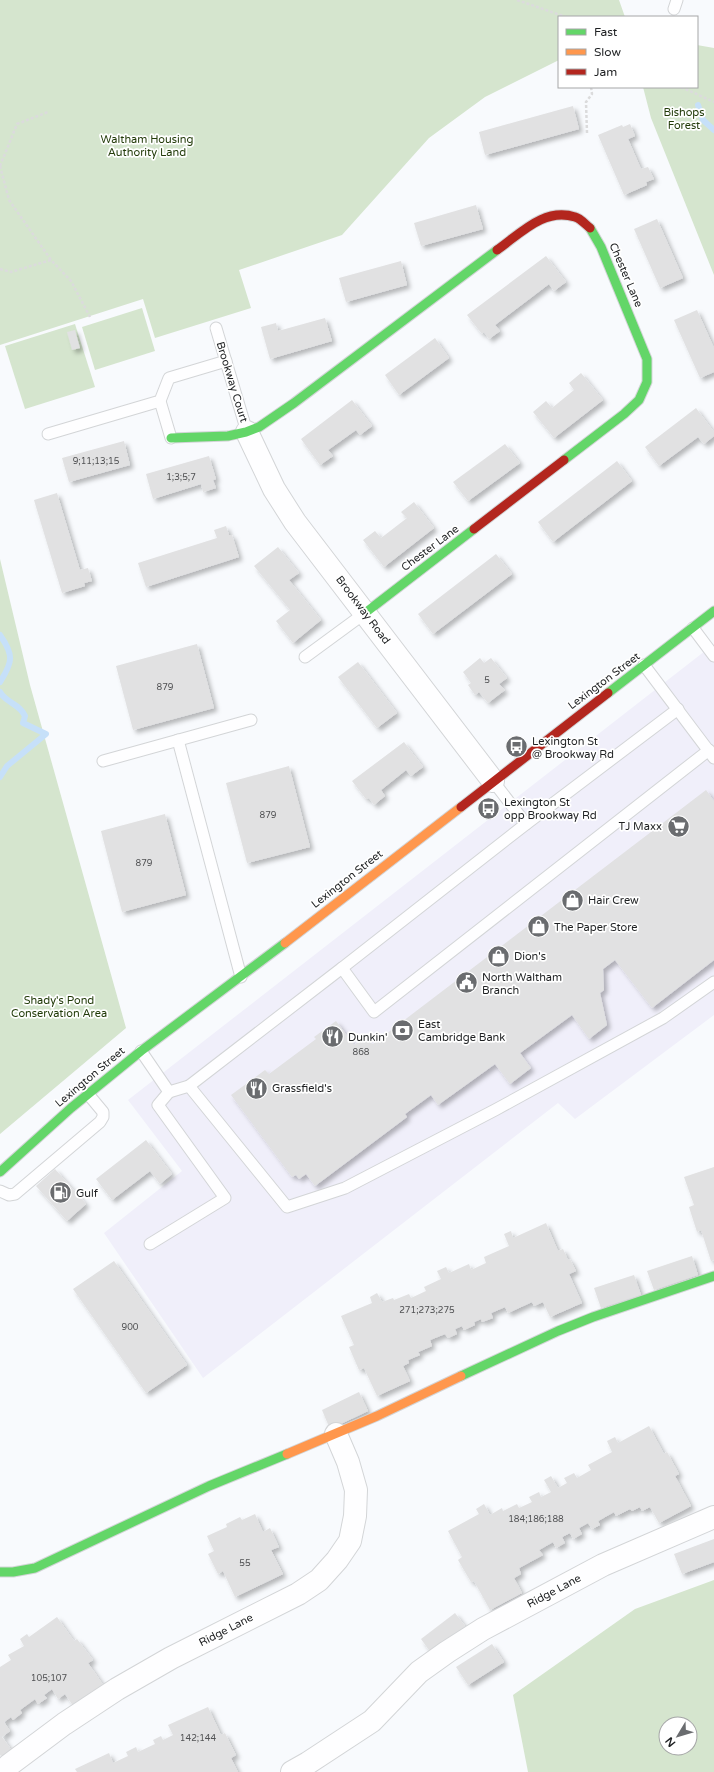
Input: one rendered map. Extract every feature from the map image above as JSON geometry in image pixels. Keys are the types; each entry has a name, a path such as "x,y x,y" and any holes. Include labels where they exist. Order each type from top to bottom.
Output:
{"street":[{"name":"Chester Lane","path":"247,432 294,403 538,220 557,215 576,217 591,229 602,247 647,358 647,382 639,400 624,414 365,613"},
{"name":"Brookway Court","path":"171,438 227,436 247,432"},
{"name":"Brookway Road","path":"247,432 284,506 493,781"},
{"name":"Lexington Street","path":"0,1172 88,1094 141,1051 241,977 714,611"},
{"path":"0,1572 13,1572 35,1568 209,1486 336,1434 417,1398 511,1352 579,1323 714,1276"},
{"name":"Ridge Lane","path":"2,1772 9,1765 64,1724 117,1689 171,1658 298,1594 319,1580 337,1560 350,1541 355,1516 356,1490 348,1462 336,1434"},
{"name":"Ridge Lane","path":"292,1772 372,1721 419,1672 483,1629 603,1566 714,1517"}],"lane":[{"name":"Brookway Court","path":"216,328 247,432"},
{"path":"171,438 160,401 169,378 226,361"},
{"path":"48,434 160,401"},
{"path":"305,657 365,613"},
{"path":"693,628 714,656"},
{"path":"342,968 374,1012 711,754 644,665"},
{"path":"150,1244 225,1198 158,1105 169,1092 189,1086 526,824 678,709"},
{"path":"103,761 251,720"},
{"path":"178,740 241,977"},
{"path":"493,781 526,824"},
{"path":"189,1086 287,1207 345,1188 488,1114 663,1018 714,982"},
{"path":"141,1051 169,1092"},
{"path":"0,1191 9,1195 15,1194 100,1122 103,1112 88,1094"}],"path":[{"path":"518,0 563,16"},
{"path":"587,133 586,102 592,94 591,88"},
{"path":"683,88 714,102"},
{"path":"48,112 16,124 0,166 9,200 51,260 71,281 90,318"},
{"path":"0,269 11,272 51,260"}],"shaded area":[{"path":"714,644 714,1015 575,1119 558,1103 203,1378 104,1233 182,1171 128,1100"}],"green space":[{"name":"Waltham Housing Authority Land","path":"0,0 619,0 625,16 558,16 558,60 485,97 429,138 342,235 239,270 251,308 155,338 143,299 0,345"},
{"name":"Bishops Forest","path":"698,45 714,48 714,275 651,118 643,88 698,88"},
{"path":"142,308 155,351 95,370 82,327"},
{"path":"75,324 95,387 25,409 5,346"},
{"name":"Shady's Pond Conservation Area","path":"0,559 30,685 126,1028 0,1134"},
{"path":"714,1580 714,1772 528,1772 513,1695 635,1609"}],"building":[{"path":"573,106 579,129 485,155 479,132"},
{"path":"630,124 635,136 628,139 641,169 648,167 654,179 646,182 647,185 624,195 598,135 622,125 623,127"},
{"path":"476,205 483,229 421,246 414,223"},
{"path":"657,219 683,278 660,288 634,229"},
{"path":"546,256 566,282 554,291 549,284 495,325 500,331 489,339 484,332 482,334 467,315"},
{"path":"401,261 407,285 346,302 339,278"},
{"path":"697,310 714,348 714,372 700,378 674,320"},
{"path":"325,318 332,341 270,359 261,327 276,323 278,331"},
{"path":"75,330 80,348 72,350 67,332"},
{"path":"435,338 449,358 399,395 385,375"},
{"path":"581,373 603,400 554,438 533,412 546,401 552,408 574,390 569,383"},
{"path":"352,400 372,426 360,435 356,430 328,450 333,456 320,465 301,439"},
{"path":"696,408 714,432 714,436 704,444 698,437 659,466 645,447"},
{"path":"124,441 130,465 69,482 62,458"},
{"path":"505,444 520,463 468,501 453,482"},
{"path":"209,456 216,479 213,480 216,488 203,492 201,484 153,499 146,474"},
{"path":"617,461 632,481 553,542 538,522"},
{"path":"57,493 80,570 88,568 92,581 84,583 85,586 62,593 34,500"},
{"path":"414,502 434,528 384,567 363,540 375,531 381,538 407,518 401,512"},
{"path":"226,526 229,535 232,535 239,557 146,587 138,563 217,538 214,530"},
{"path":"278,547 299,573 289,580 321,620 293,643 276,621 290,610 254,566"},
{"path":"496,554 512,574 433,634 418,614"},
{"path":"197,644 214,708 133,730 116,666"},
{"path":"480,658 484,663 491,658 507,678 499,684 505,690 488,703 479,692 475,695 468,685 471,683 463,672"},
{"path":"358,662 397,713 377,728 338,677"},
{"path":"404,742 423,767 411,776 406,770 381,790 385,796 374,805 369,798 366,799 352,781"},
{"path":"289,766 310,847 247,863 226,783"},
{"path":"706,790 714,801 714,960 652,1008 615,960 603,969 604,990 600,993 607,1025 589,1039 572,1015 520,1053 531,1068 510,1084 495,1064 438,1105 431,1095 405,1114 407,1117 315,1186 306,1174 299,1179 296,1175 292,1177 231,1095 265,1070 269,1074 316,1039 314,1037 336,1021 354,1045 362,1039 373,1044"},
{"path":"165,814 186,895 122,912 101,831"},
{"path":"146,1140 172,1174 160,1184 150,1171 112,1200 96,1179"},
{"path":"714,1167 714,1260 711,1261 701,1230 697,1232 689,1207 694,1205 684,1177"},
{"path":"55,1169 86,1204 67,1221 36,1186"},
{"path":"546,1223 558,1251 563,1249 568,1260 570,1259 576,1271 569,1274 582,1303 550,1317 543,1302 534,1306 532,1302 508,1313 505,1307 491,1313 493,1318 482,1322 481,1319 474,1322 475,1325 464,1330 462,1326 455,1329 457,1334 448,1338 445,1334 430,1340 432,1346 418,1352 420,1355 408,1360 409,1363 403,1366 410,1381 377,1396 364,1368 359,1370 349,1347 354,1345 341,1316 372,1303 370,1297 377,1293 382,1302 393,1298 394,1300 409,1294 411,1298 426,1291 424,1287 441,1279 437,1271 446,1267 449,1273 469,1264 471,1270 486,1263 484,1257 509,1246 504,1234 511,1231 513,1238"},
{"path":"692,1256 698,1275 654,1290 647,1271"},
{"path":"114,1261 187,1365 146,1393 73,1289"},
{"path":"634,1275 641,1295 601,1308 594,1288"},
{"path":"359,1392 368,1411 330,1429 322,1410"},
{"path":"649,1426 664,1454 667,1452 679,1474 675,1476 691,1506 659,1523 650,1507 642,1511 640,1507 632,1511 630,1509 616,1516 614,1512 598,1521 600,1525 592,1529 588,1523 579,1528 582,1534 573,1539 570,1533 562,1537 565,1543 556,1548 553,1542 539,1550 543,1555 519,1568 521,1574 514,1578 522,1593 490,1610 474,1581 471,1582 458,1560 462,1557 448,1531 479,1514 476,1509 484,1504 490,1515 502,1508 503,1511 517,1504 519,1508 532,1502 529,1497 539,1492 541,1497 551,1492 544,1480 551,1476 558,1488 567,1483 564,1478 574,1473 577,1478 591,1470 588,1465 612,1452 607,1441 615,1437 618,1443"},
{"path":"255,1514 263,1532 270,1528 279,1547 271,1550 283,1574 235,1597 223,1571 218,1574 208,1554 214,1551 207,1536 227,1527 226,1524 240,1517 242,1520"},
{"path":"714,1539 714,1562 682,1574 674,1554"},
{"path":"455,1613 468,1630 434,1657 421,1639"},
{"path":"57,1617 74,1641 77,1639 93,1660 88,1663 106,1689 76,1710 65,1694 58,1699 52,1689 44,1695 47,1698 38,1704 35,1699 20,1710 22,1713 13,1720 11,1717 4,1722 10,1731 2,1737 13,1752 3,1758 1,1755 0,1756 0,1667 11,1660 8,1655 24,1646 20,1639 27,1634 29,1637"},
{"path":"492,1644 504,1662 468,1685 456,1667"},
{"path":"208,1707 221,1735 225,1733 236,1755 231,1758 238,1772 77,1772 75,1769 109,1753 113,1763 128,1756 126,1752 136,1747 138,1752 155,1744 153,1740 161,1736 163,1740 173,1735 168,1725"}],"waterway":[{"path":"698,105 703,120 714,130"},
{"path":"0,635 10,653 9,664 0,682"},
{"path":"0,692 6,699 23,712 25,716 23,723 46,734 7,766 0,777"}],"traffic: fast":[{"path":"564,460 624,414 639,400 647,382 647,359 601,247 590,228"},
{"path":"171,438 228,436 259,427 294,403 497,250"},
{"path":"365,613 474,529"},
{"path":"608,693 714,611"},
{"path":"0,1172 71,1108 141,1051 285,943"},
{"path":"461,1376 558,1331 593,1317 714,1276"},
{"path":"0,1572 13,1572 35,1568 209,1486 287,1454"}],"traffic: slow":[{"path":"285,943 461,807"},
{"path":"287,1454 377,1416 461,1376"}],"traffic: jam":[{"path":"497,250 533,224 553,216 564,215 577,218 590,228"},
{"path":"474,529 564,460"},
{"path":"461,807 608,693"}],"place":[{"name":"Lexington St @ Brookway Rd","path":"517,747"},
{"name":"Lexington St opp Brookway Rd","path":"488,808"},
{"name":"TJ Maxx","path":"678,826"},
{"name":"Hair Crew","path":"573,900"},
{"name":"The Paper Store","path":"539,927"},
{"name":"Dion's","path":"499,956"},
{"name":"North Waltham Branch","path":"467,983"},
{"name":"East Cambridge Bank","path":"403,1030"},
{"name":"Dunkin'","path":"332,1037"},
{"name":"Grassfield's","path":"257,1088"},
{"name":"Gulf","path":"60,1193"}]}
